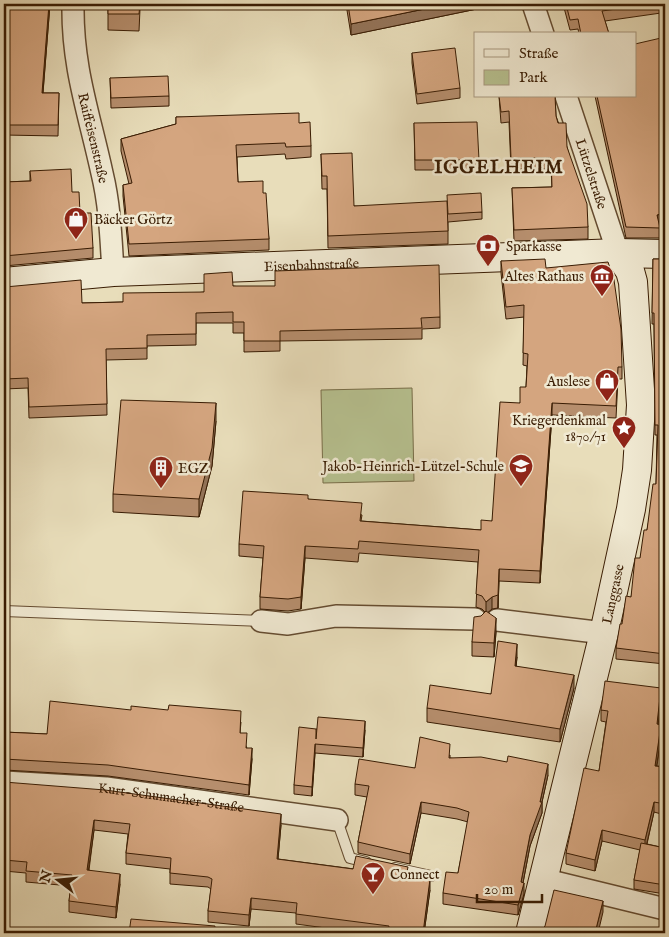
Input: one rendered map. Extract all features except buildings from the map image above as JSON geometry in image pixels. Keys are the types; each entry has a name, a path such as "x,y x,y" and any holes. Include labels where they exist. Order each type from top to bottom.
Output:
{"main road":[{"name":"Eisenbahnstraße","path":"4,282 112,272 618,253 665,254"},
{"name":"Langgasse","path":"530,933 604,633 631,509 637,470 641,405 633,282 630,272 618,253"}],"street":[{"name":"Raiffeisenstraße","path":"73,4 73,34 78,75 103,175 111,229 112,272"},
{"path":"532,4 543,32"},
{"name":"Lützelstraße","path":"567,98 618,253"},
{"path":"261,622 288,624 336,616 475,619"},
{"path":"497,620 604,633"},
{"name":"Kurt-Schumacher-Straße","path":"4,782 106,788 337,820"},
{"path":"542,879 665,909"}],"lane":[{"path":"4,611 261,622"},
{"path":"337,820 350,858 431,876"}],"green space":[{"path":"412,388 414,481 323,483 321,390"}],"place":[{"name":"Bäcker Görtz","path":"76,240"},
{"name":"Sparkasse","path":"488,267"},
{"name":"Altes Rathaus","path":"602,297"},
{"name":"Auslese","path":"607,402"},
{"name":"Kriegerdenkmal 1870/71","path":"624,449"},
{"name":"Jakob-Heinrich-Lützel-Schule","path":"521,487"},
{"name":"EGZ","path":"161,489"},
{"name":"Connect","path":"373,895"}],"district":[{"name":"IGGELHEIM","path":"499,166"}]}
